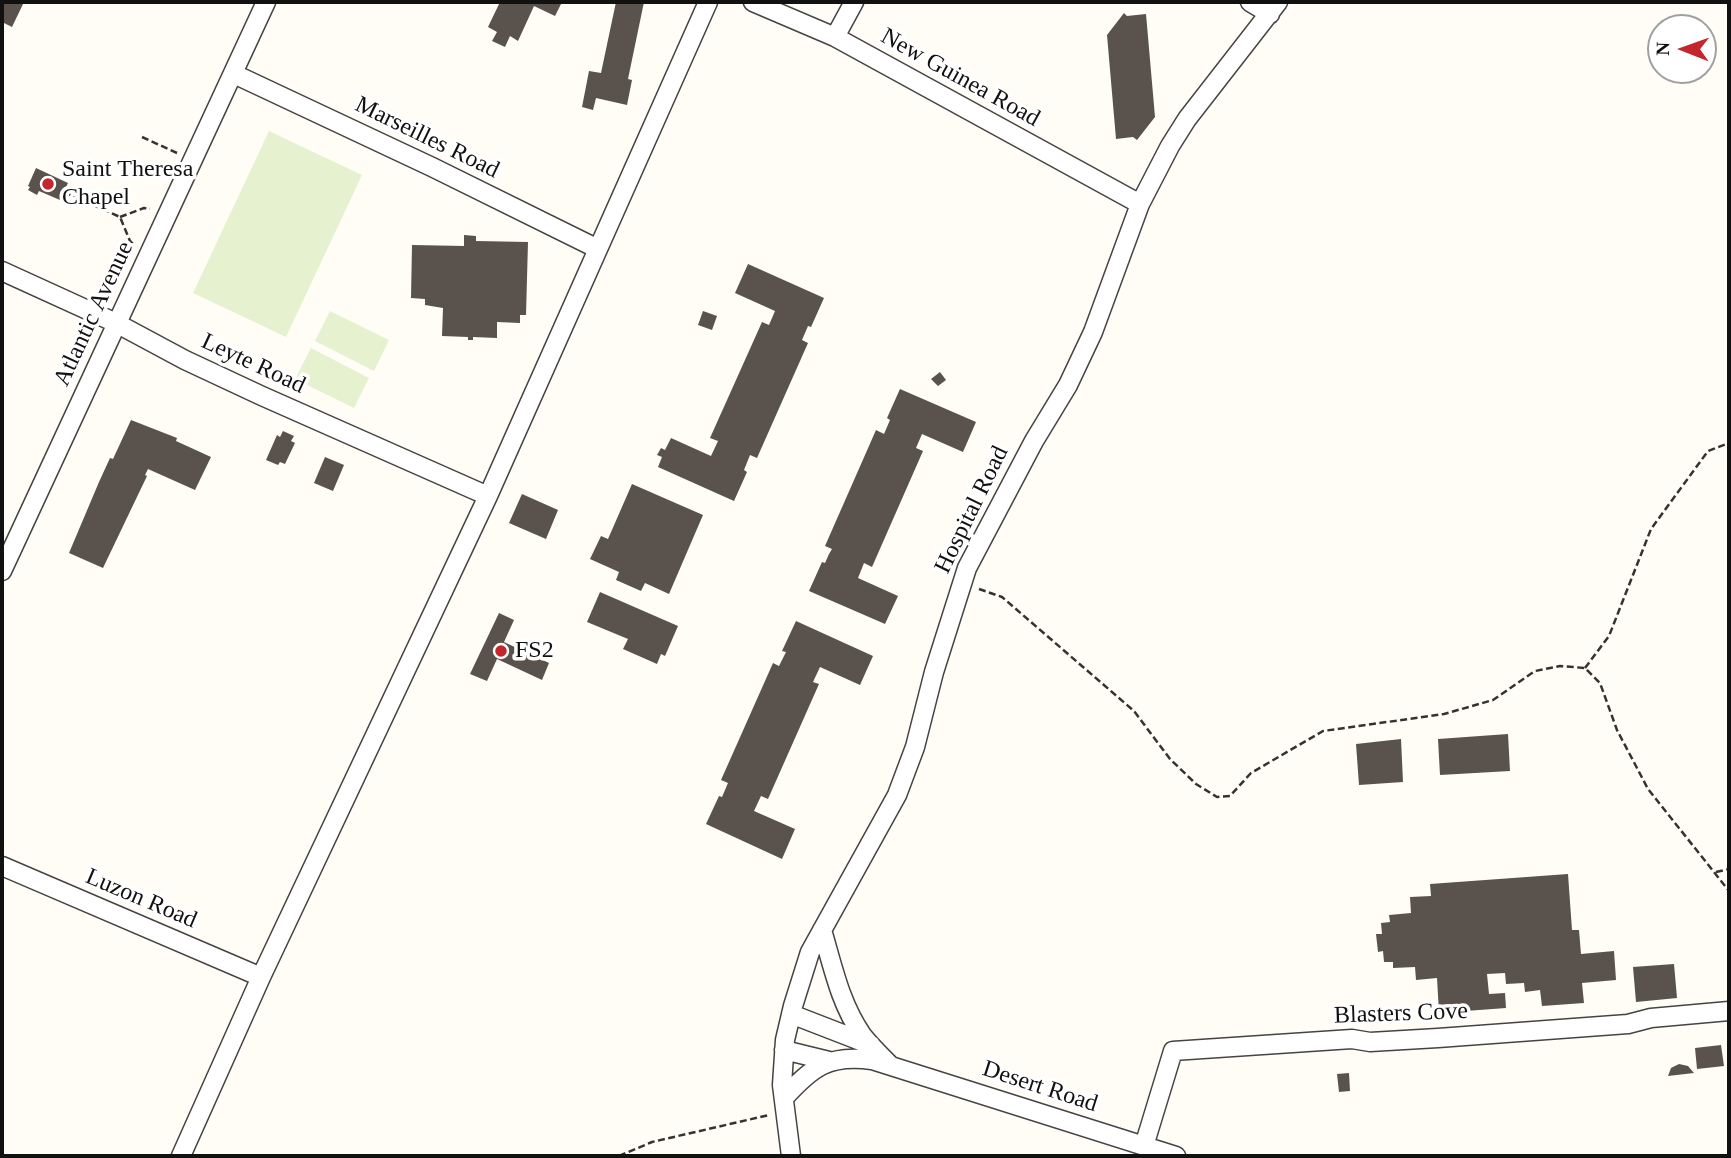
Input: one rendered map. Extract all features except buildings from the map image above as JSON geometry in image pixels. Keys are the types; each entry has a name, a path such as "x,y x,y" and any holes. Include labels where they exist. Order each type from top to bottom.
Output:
{"street":[{"name":"Atlantic Avenue","path":"2,570 234,74 265,2"},
{"path":"181,1156 261,977 488,496 708,2"},
{"name":"New Guinea Road","path":"753,2 835,37 1140,204"},
{"path":"835,37 854,2"},
{"path":"1250,2 1274,8"},
{"name":"Hospital Road","path":"791,1156 785,1105 784,1051 791,1014 810,952 897,795 915,747 934,672 973,556 1034,441 1068,385 1094,332 1140,204 1170,146 1187,119 1274,8"},
{"name":"Marseilles Road","path":"234,74 598,249"},
{"name":"Leyte Road","path":"2,271 116,323 185,360 262,396 488,496"},
{"name":"Luzon Road","path":"2,866 261,977"},
{"name":"Desert Road","path":"822,930 835,980 849,1013 871,1045 889,1064"},
{"name":"Blasters Cove","path":"1144,1146 1173,1051 1352,1040 1370,1042 1456,1037 1628,1024 1651,1018 1729,1011"},
{"name":"Desert Road","path":"791,1014 871,1045"},
{"name":"Desert Road","path":"784,1051 829,1061 851,1057 889,1064 1176,1156"},
{"path":"785,1105 806,1073 829,1061"}],"path":[{"path":"142,137 193,160"},
{"path":"64,192 120,217 130,241 135,247 149,254"},
{"path":"120,217 144,208 167,215"},
{"path":"1585,668 1609,636 1651,529 1708,451 1729,443"},
{"path":"962,584 1002,597 1035,624 1134,711 1170,759 1196,784 1217,797 1230,796 1251,773 1323,731 1444,714 1493,700 1535,671 1560,666 1585,668 1600,683 1616,730 1648,789 1729,891"},
{"path":"1715,872 1729,869"},
{"path":"619,1156 652,1142 785,1105"}],"green space":[{"path":"269,131 362,175 286,337 193,293"},
{"path":"330,311 389,340 374,371 315,341"},
{"path":"311,348 369,378 354,408 295,379"}],"place":[{"name":"Saint Theresa Chapel","path":"48,184"},
{"name":"FS2","path":"501,651"}]}
